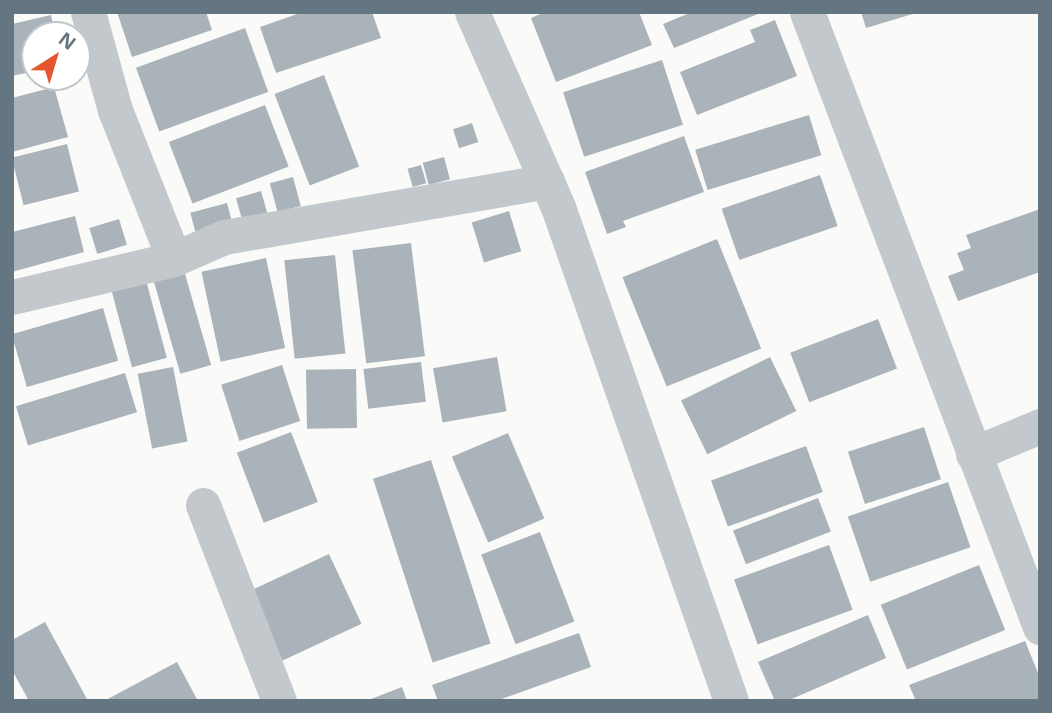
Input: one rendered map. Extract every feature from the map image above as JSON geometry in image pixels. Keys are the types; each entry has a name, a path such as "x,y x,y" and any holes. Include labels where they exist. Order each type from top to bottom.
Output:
{"street":[{"path":"88,12 115,110 174,259"},
{"path":"472,12 547,181 731,701"},
{"path":"807,12 1040,627"},
{"path":"12,297 174,259 224,237 547,181"},
{"path":"973,454 1040,426"},
{"path":"203,505 279,701"}],"building":[{"path":"117,12 206,12 212,30 132,57"},
{"path":"303,12 372,12 381,38 276,73 260,27"},
{"path":"545,12 639,12 652,45 556,82 531,18"},
{"path":"692,12 763,12 674,48 663,24"},
{"path":"861,12 916,12 916,13 866,28"},
{"path":"51,15 52,21 25,21"},
{"path":"775,20 797,76 697,115 680,72 755,42 750,30"},
{"path":"21,22 21,74 12,76 12,24"},
{"path":"245,28 268,92 159,132 136,68"},
{"path":"662,60 683,125 584,157 563,92"},
{"path":"324,75 359,166 310,185 275,94"},
{"path":"39,91 55,91 68,137 12,152 12,98"},
{"path":"265,105 289,167 192,204 169,142"},
{"path":"809,115 821,155 707,190 695,150"},
{"path":"472,123 478,142 459,148 453,129"},
{"path":"684,136 704,192 623,221 626,227 607,234 585,172"},
{"path":"67,144 79,192 24,205 12,158"},
{"path":"444,157 450,179 429,185 423,163"},
{"path":"421,165 426,183 413,187 408,169"},
{"path":"820,175 838,226 739,260 722,209"},
{"path":"293,177 301,206 278,212 270,183"},
{"path":"261,191 269,219 244,226 236,198"},
{"path":"227,203 233,225 196,235 190,213"},
{"path":"1040,209 1040,272 958,301 948,276 964,270 957,253 971,248 966,235"},
{"path":"509,211 521,251 484,263 472,222"},
{"path":"75,216 84,252 12,272 12,232"},
{"path":"119,219 127,245 97,254 89,228"},
{"path":"717,239 761,348 667,387 622,277"},
{"path":"411,243 425,356 366,363 352,250"},
{"path":"335,255 345,353 295,359 284,260"},
{"path":"266,258 285,348 221,362 201,272"},
{"path":"183,267 211,365 180,374 152,276"},
{"path":"143,269 167,358 132,367 108,278"},
{"path":"103,308 118,361 27,387 12,334"},
{"path":"878,319 897,368 809,402 790,353"},
{"path":"497,357 507,411 443,422 433,368"},
{"path":"770,357 796,411 707,454 681,400"},
{"path":"421,362 426,402 368,409 363,369"},
{"path":"282,365 300,421 239,441 221,385"},
{"path":"173,367 188,442 152,448 138,374"},
{"path":"356,369 357,428 307,429 306,370"},
{"path":"125,373 137,412 28,446 16,406"},
{"path":"924,427 941,479 865,504 848,452"},
{"path":"291,432 318,502 264,523 237,453"},
{"path":"508,433 544,519 488,542 452,457"},
{"path":"806,446 823,492 728,527 711,481"},
{"path":"431,460 491,644 433,662 373,479"},
{"path":"948,482 970,547 870,582 848,517"},
{"path":"818,498 831,532 746,564 733,531"},
{"path":"540,532 574,622 516,644 481,555"},
{"path":"829,545 853,610 758,644 734,580"},
{"path":"329,554 362,624 283,661 250,591"},
{"path":"979,565 1005,630 907,670 881,605"},
{"path":"868,615 886,658 787,701 775,701 758,662"},
{"path":"45,622 88,701 29,701 12,670 12,640"},
{"path":"579,633 591,667 496,701 438,701 432,685"},
{"path":"1025,641 1040,678 1040,701 916,701 909,685"},
{"path":"177,662 198,701 104,701"},
{"path":"402,687 407,701 366,701"}]}
